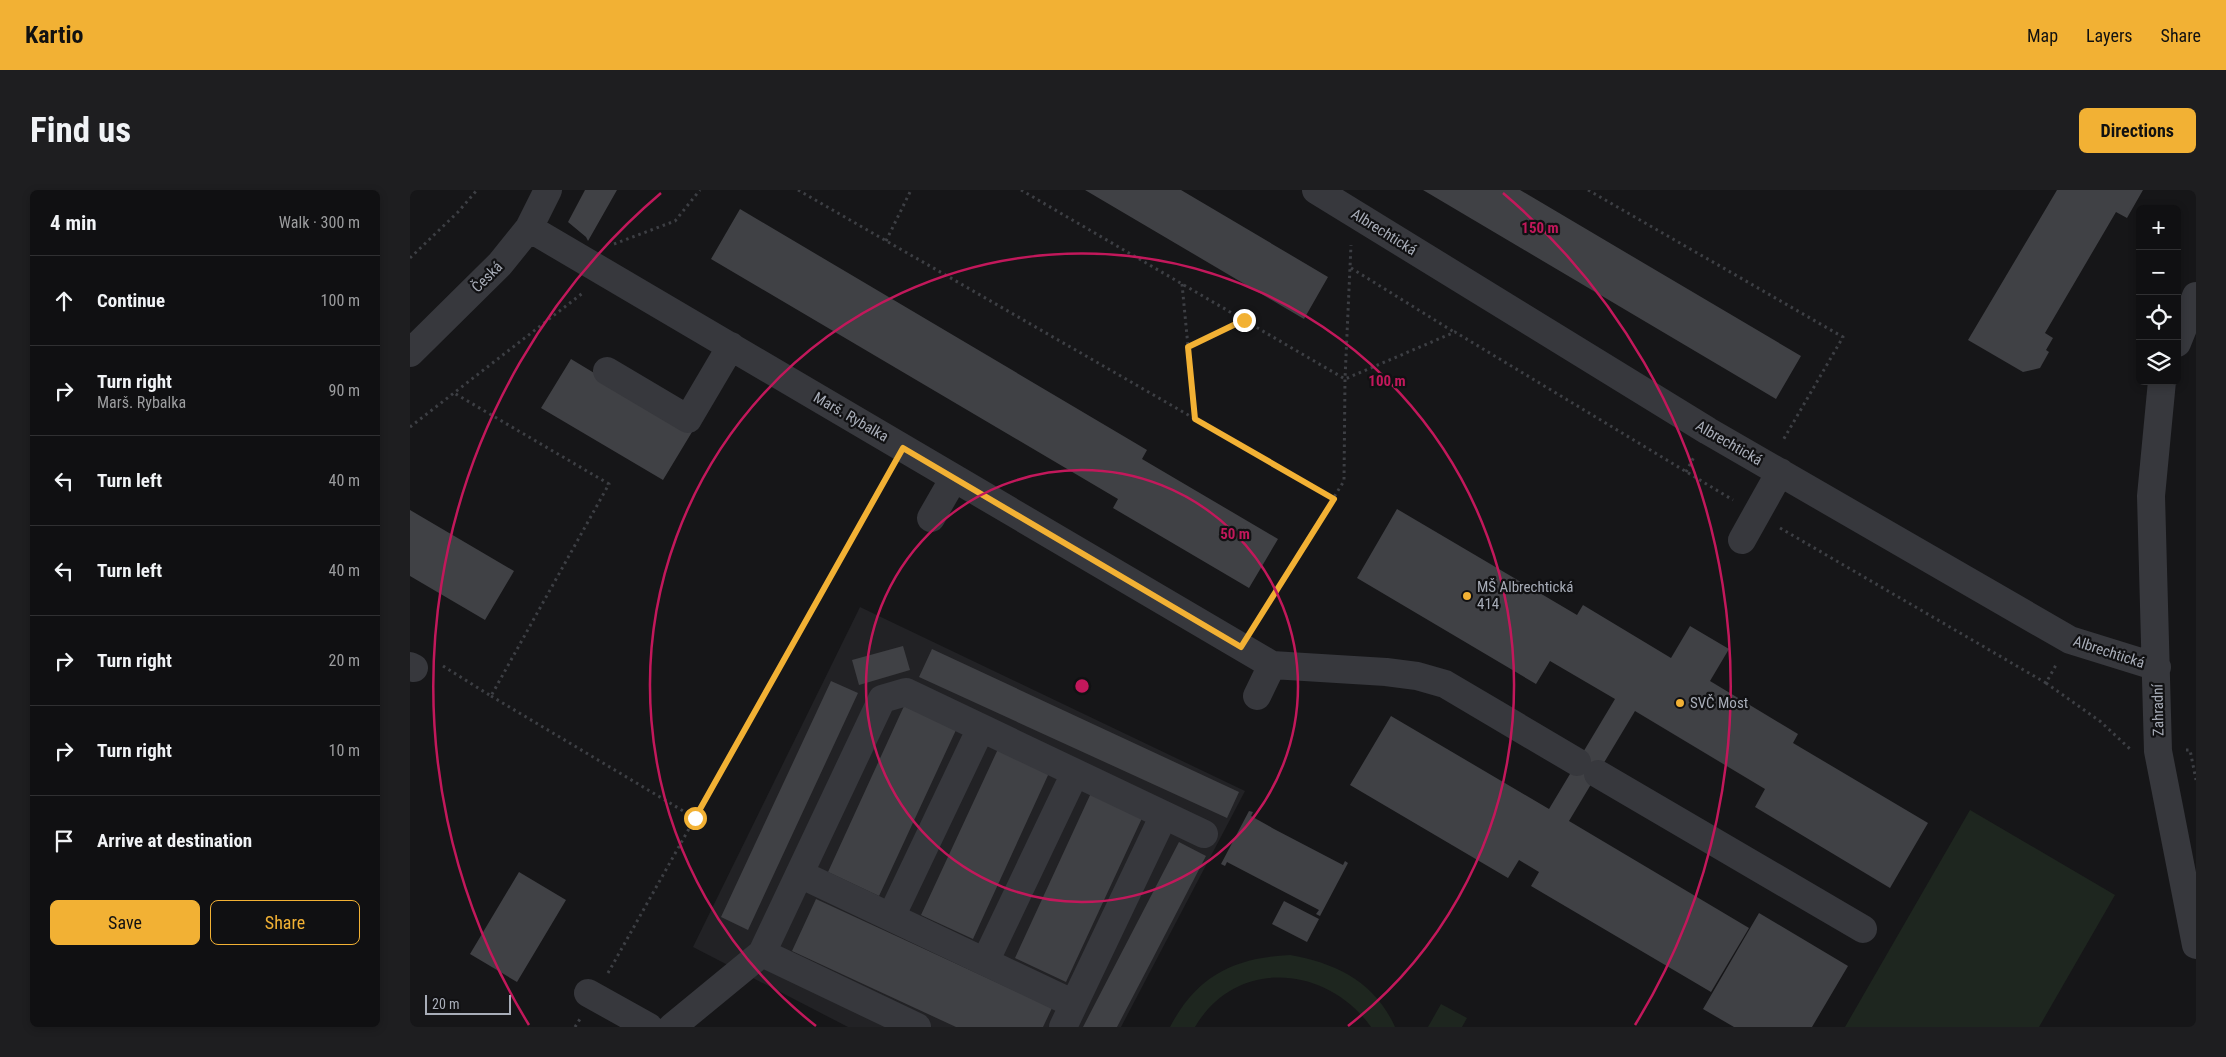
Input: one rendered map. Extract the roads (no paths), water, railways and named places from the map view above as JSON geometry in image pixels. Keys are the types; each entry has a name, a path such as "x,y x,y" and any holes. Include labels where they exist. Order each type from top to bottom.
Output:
{"street":[{"name":"Česká","path":"410,353 500,264 529,228 548,190"},
{"name":"Albrechtická","path":"1316,190 1708,431 2070,640 2157,667"},
{"name":"Marš. Rybalka","path":"529,228 1272,665"},
{"path":"2178,340 2196,296"},
{"path":"607,371 688,419 731,346"},
{"name":"Zahradní","path":"2162,385 2151,496 2158,751 2196,946"},
{"path":"1742,540 1780,472"},
{"path":"931,518 954,478"},
{"path":"1257,696 1272,665 1386,672 1417,676 1445,684 1863,930"},
{"path":"672,1027 762,953 882,699 906,692 1204,834"},
{"path":"891,917 981,728"},
{"path":"985,962 1075,772"},
{"path":"800,874 985,962 1068,1016 1164,815"},
{"path":"762,953 917,1027"},
{"path":"591,995 649,1027"}],"place":[{"name":"MŠ Albrechtická 414","path":"1467,596"},
{"name":"SVČ Most","path":"1680,703"}]}
